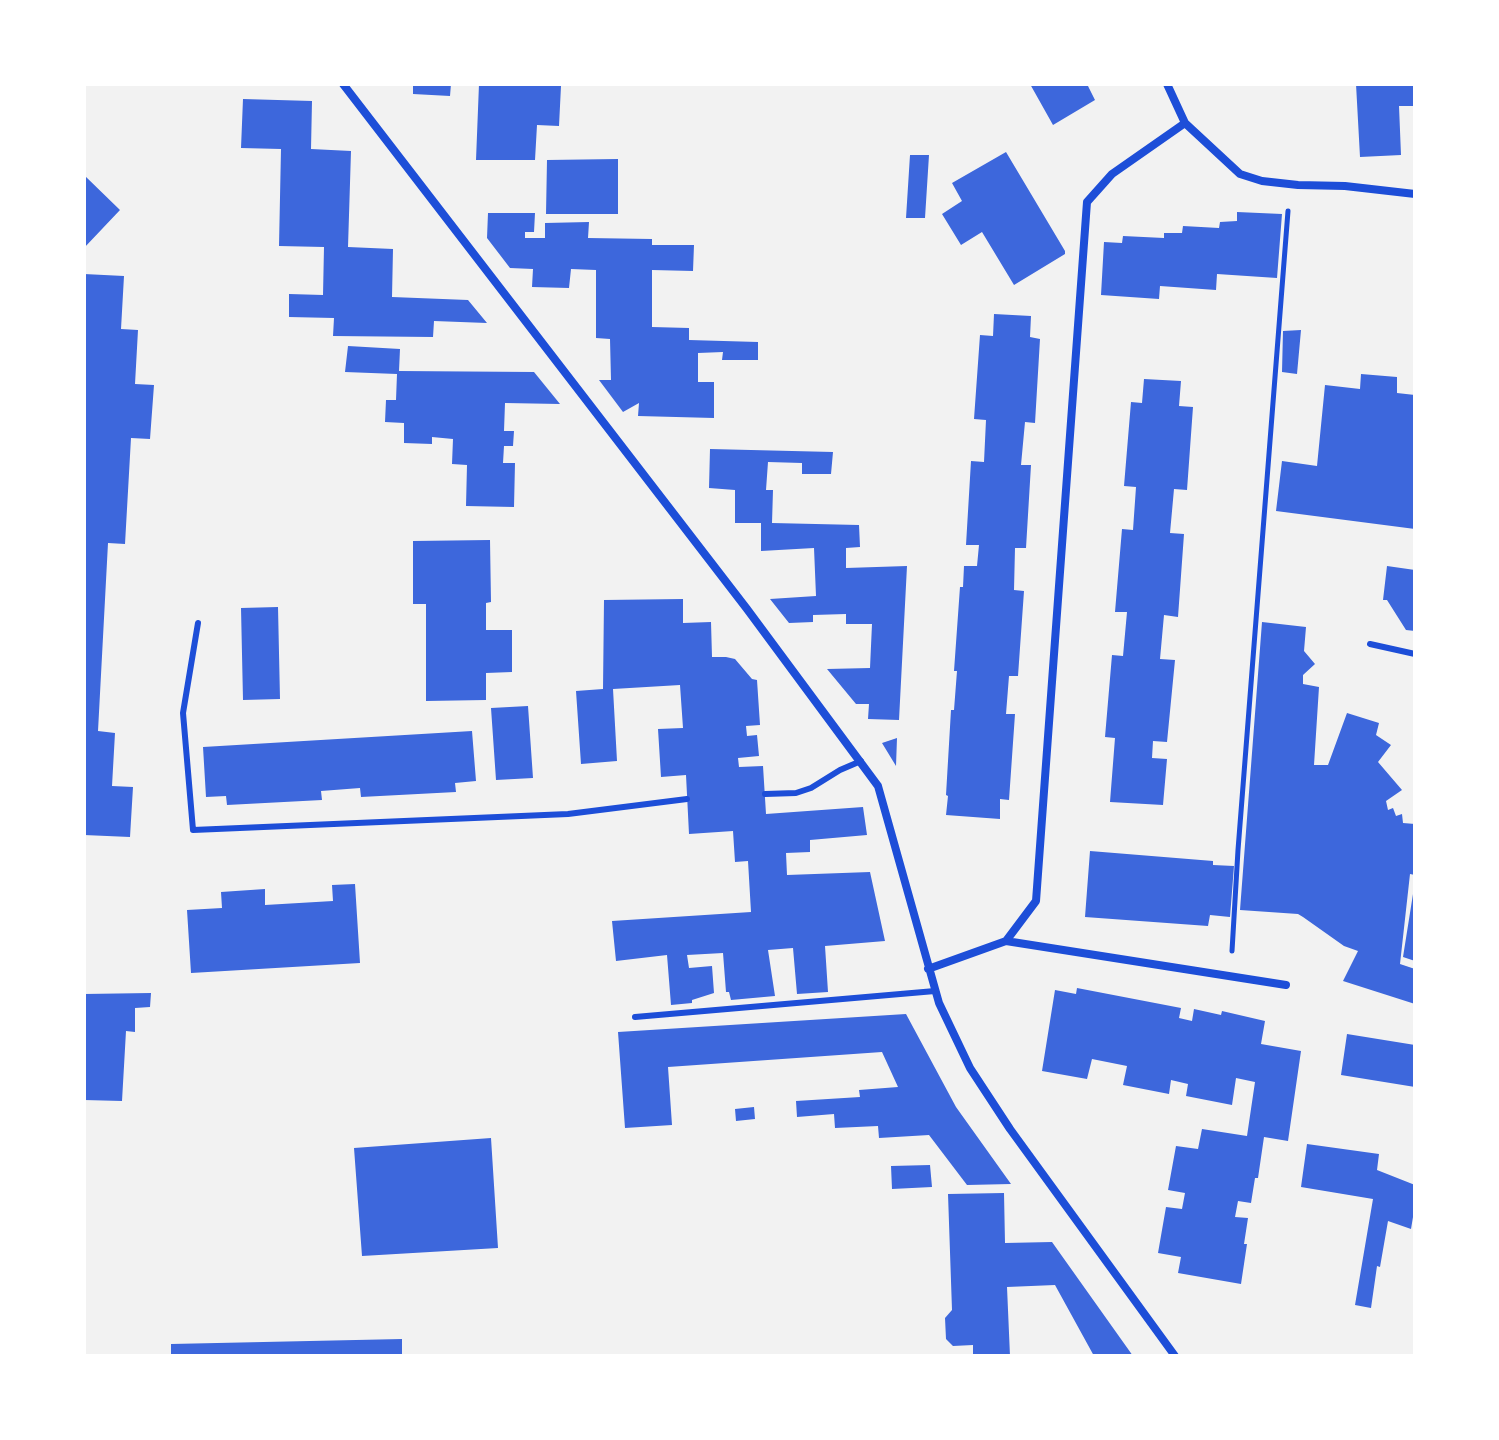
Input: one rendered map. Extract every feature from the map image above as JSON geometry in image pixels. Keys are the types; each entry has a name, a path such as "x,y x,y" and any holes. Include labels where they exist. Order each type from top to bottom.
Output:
{"street":[{"path":"343,84 747,609 878,786 935,991 970,1068 1010,1129 1175,1356"},
{"path":"1167,84 1185,123 1240,174 1262,181 1415,194"},
{"path":"1006,941 1036,901 1087,202 1112,174 1185,123"},
{"path":"928,969 1006,941 1286,985"}],"lane":[{"path":"198,623 183,713 193,830 568,814 687,799"},
{"path":"1370,644 1415,654"},
{"path":"765,794 796,793 811,788 861,761"},
{"path":"635,1017 935,991"}],"path":[{"path":"1231,976 1290,184"}],"building":[{"path":"413,84 451,84 450,96 413,94"},
{"path":"479,84 561,86 559,126 537,125 535,160 476,160"},
{"path":"1030,84 1092,84 1088,86 1095,100 1053,125"},
{"path":"1356,84 1415,84 1415,106 1399,106 1401,155 1360,157"},
{"path":"243,99 312,101 311,149 351,151 348,247 393,249 392,297 468,300 487,323 434,321 433,337 333,336 334,318 289,317 289,294 323,295 324,247 279,246 281,149 241,148"},
{"path":"1006,152 1065,251 1065,254 1014,285 982,232 961,245 942,214 962,201 952,183"},
{"path":"910,155 929,155 925,218 906,218"},
{"path":"618,159 618,214 546,214 547,160"},
{"path":"84,175 120,210 84,248"},
{"path":"1237,212 1282,214 1277,278 1217,274 1216,290 1160,286 1159,299 1101,295 1104,242 1122,243 1123,236 1164,238 1164,233 1182,233 1183,226 1219,228 1220,222 1237,221"},
{"path":"488,213 535,213 534,232 525,232 525,238 545,238 545,223 589,222 588,238 652,239 652,245 694,245 693,271 652,270 652,327 689,328 689,340 758,342 758,360 722,360 723,352 698,353 698,382 714,382 714,418 638,416 639,403 623,412 599,380 611,380 610,339 596,338 596,270 571,269 569,288 532,287 533,269 510,268 487,238"},
{"path":"84,274 124,276 121,329 138,330 135,384 154,385 150,439 131,438 125,544 108,543 98,731 115,733 112,786 133,787 130,837 84,835"},
{"path":"994,314 1031,316 1030,337 1040,339 1035,423 1025,422 1021,465 1031,465 1026,548 1015,548 1014,590 1024,591 1018,676 1009,676 1006,714 1015,714 1009,800 1000,799 1000,819 946,815 960,587 963,587 964,566 977,566 979,545 966,545 971,461 984,462 986,420 974,419 980,335 993,336"},
{"path":"1301,330 1297,374 1282,372 1283,331"},
{"path":"348,346 400,349 399,371 534,372 560,404 505,403 504,431 514,431 513,446 504,446 503,463 515,463 514,507 466,506 467,465 452,464 453,439 432,437 432,444 404,443 404,423 385,422 386,400 396,400 397,374 345,372"},
{"path":"1361,374 1397,377 1397,393 1415,395 1415,529 1276,511 1282,461 1317,466 1325,385 1360,389"},
{"path":"1144,379 1181,381 1179,406 1193,407 1187,490 1174,489 1170,533 1184,534 1178,617 1164,615 1160,659 1175,660 1167,742 1153,741 1152,758 1167,759 1163,805 1110,802 1115,738 1105,737 1112,655 1123,656 1127,612 1115,612 1122,529 1133,530 1136,487 1124,486 1131,402 1142,403"},
{"path":"710,449 833,452 831,474 802,474 802,463 768,462 766,490 773,490 772,523 859,525 860,547 846,548 846,568 907,566 899,720 868,719 869,704 856,704 827,669 870,668 872,624 846,624 846,614 813,615 813,622 789,623 770,599 816,596 814,548 761,551 761,523 735,523 735,490 709,488"},
{"path":"490,540 491,602 486,603 486,630 512,630 512,672 486,673 486,700 426,701 426,604 413,604 413,541"},
{"path":"1387,566 1415,570 1415,631 1406,630 1387,600 1383,600"},
{"path":"683,599 683,623 711,622 712,657 735,659 752,679 757,680 760,725 746,726 747,736 757,735 759,756 738,758 739,767 763,766 766,814 863,807 867,835 810,840 810,852 786,853 787,875 870,872 885,941 825,946 828,992 797,994 793,948 768,950 775,996 731,1000 729,992 726,992 723,953 687,955 689,968 712,966 714,993 692,1000 692,1003 671,1005 667,955 616,961 612,921 751,912 748,861 735,862 733,831 689,834 686,775 661,777 658,729 683,728 680,685 613,689 617,761 581,764 576,691 603,689 604,600"},
{"path":"278,607 280,699 243,700 241,608"},
{"path":"1262,622 1306,627 1304,651 1315,664 1303,675 1303,684 1319,687 1314,765 1328,765 1347,713 1379,723 1376,735 1391,745 1378,762 1402,790 1386,801 1388,810 1393,808 1396,816 1402,814 1403,823 1415,824 1415,875 1410,874 1400,964 1415,969 1415,1004 1343,981 1358,951 1344,946 1298,914 1240,910"},
{"path":"528,706 533,778 496,780 491,708"},
{"path":"472,731 476,781 455,783 456,792 361,797 360,788 321,791 322,800 227,805 226,796 206,797 203,747"},
{"path":"897,738 896,766 882,743"},
{"path":"1090,851 1213,861 1213,865 1234,866 1230,917 1210,915 1208,926 1085,917"},
{"path":"355,884 360,963 191,973 187,910 222,908 221,892 265,889 265,905 333,901 332,885"},
{"path":"1415,894 1415,961 1403,957"},
{"path":"1077,988 1181,1008 1179,1018 1192,1021 1194,1009 1221,1015 1222,1011 1265,1021 1261,1044 1301,1051 1288,1141 1264,1137 1251,1203 1238,1201 1235,1217 1248,1218 1241,1284 1178,1273 1181,1257 1158,1253 1166,1207 1182,1209 1185,1193 1168,1190 1176,1146 1198,1149 1202,1129 1247,1136 1255,1082 1236,1078 1232,1105 1186,1096 1188,1084 1171,1080 1169,1094 1123,1085 1127,1066 1092,1059 1087,1079 1042,1071 1055,990 1076,994"},
{"path":"151,993 150,1007 135,1008 135,1032 126,1031 122,1101 84,1100 84,994"},
{"path":"906,1014 956,1107 1011,1184 967,1185 929,1135 879,1138 878,1126 835,1128 834,1114 797,1117 796,1101 860,1097 859,1090 898,1087 882,1052 668,1067 672,1125 625,1128 618,1032"},
{"path":"1347,1034 1415,1045 1415,1087 1341,1075"},
{"path":"754,1107 755,1119 736,1121 735,1109"},
{"path":"491,1138 498,1248 362,1256 354,1148"},
{"path":"1307,1144 1379,1154 1377,1170 1415,1185 1411,1229 1388,1221 1371,1308 1355,1305 1373,1199 1301,1187"},
{"path":"930,1165 932,1187 892,1189 891,1166"},
{"path":"1004,1193 1005,1243 1052,1242 1133,1356 1094,1356 1055,1285 1007,1287 1010,1356 973,1356 973,1345 953,1346 946,1339 945,1318 952,1310 948,1194"},
{"path":"402,1339 402,1356 171,1356 171,1344"}]}
